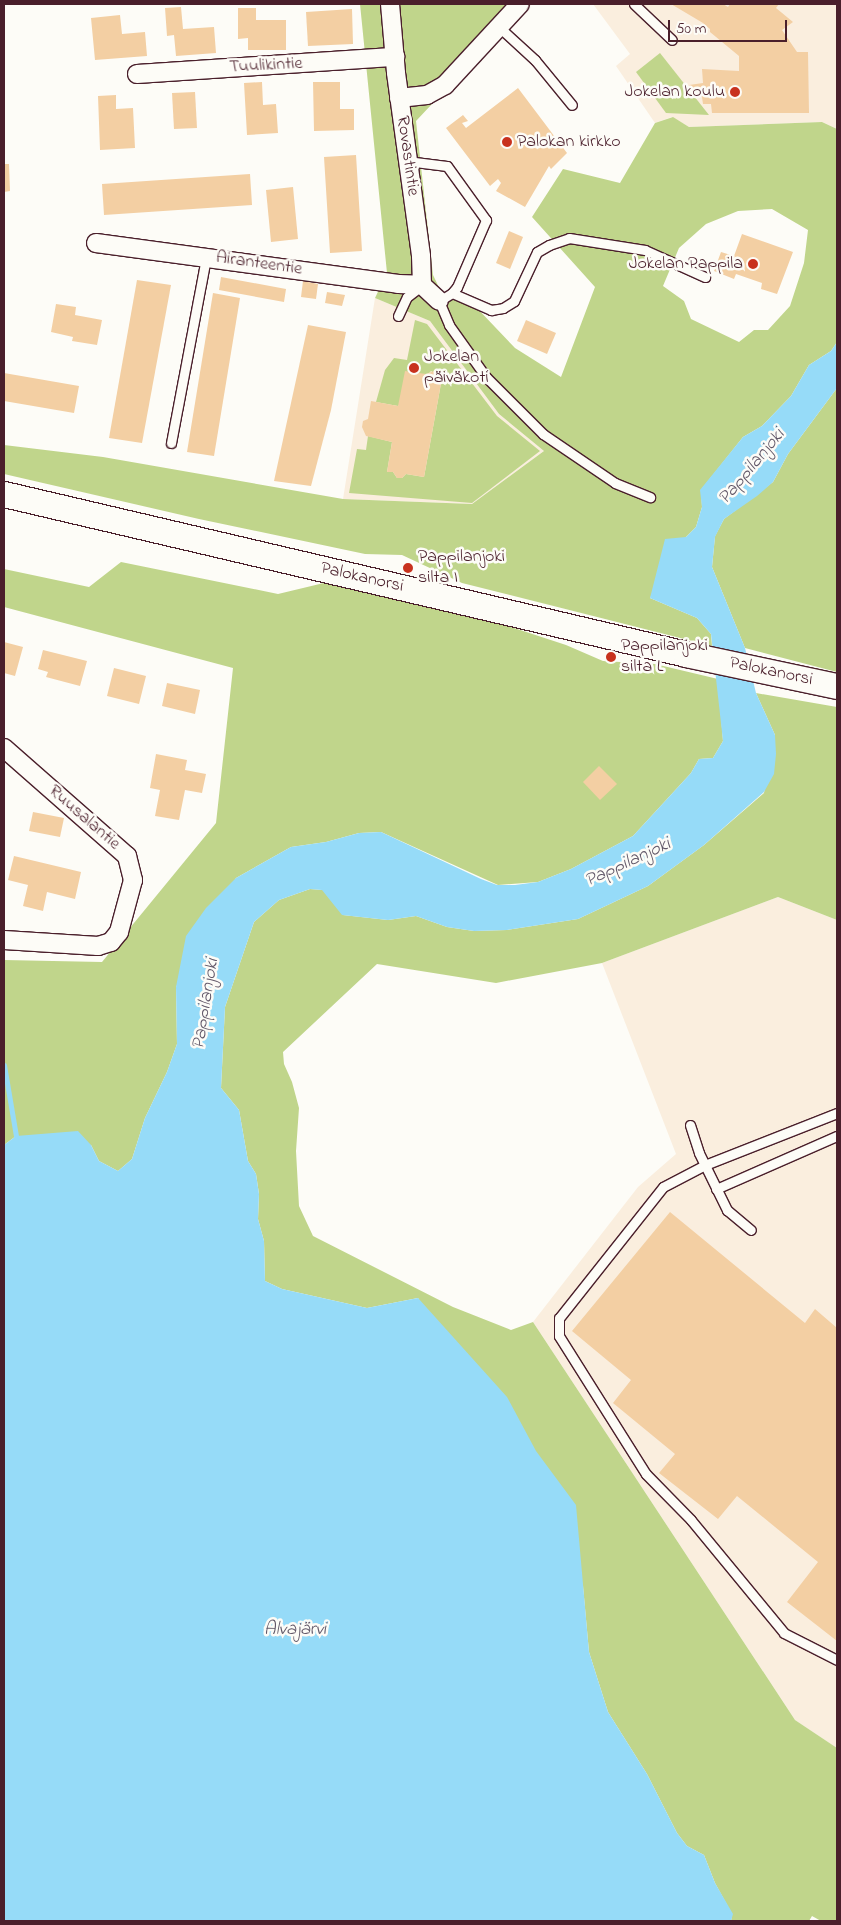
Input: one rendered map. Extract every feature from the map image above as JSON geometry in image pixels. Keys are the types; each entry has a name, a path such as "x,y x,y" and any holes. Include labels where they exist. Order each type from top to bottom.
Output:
{"main road":[{"name":"Palokanorsi","path":"4,494 686,654 837,686"}],"street":[{"name":"Rovastintie","path":"390,4 399,98 421,256 422,285"},
{"path":"399,98 427,95 445,85 520,4"},
{"name":"Tuulikintie","path":"138,74 395,57"},
{"name":"Airanteentie","path":"96,243 398,284 422,285"},
{"path":"422,285 446,297"},
{"name":"Ruusalantie","path":"4,748 127,856 133,880 119,932 111,942 98,946 4,940"}],"lane":[{"path":"634,4 672,40"},
{"path":"500,27 535,60 572,105"},
{"path":"407,161 447,166 486,220 446,297 448,325 486,377 543,434 615,483 650,497"},
{"path":"446,297 492,310 504,308 514,301 537,252 548,245 569,238 645,250 705,277"},
{"path":"171,443 206,257"},
{"path":"398,316 407,298 422,285"},
{"path":"837,1114 705,1165 664,1187 559,1318 559,1336 646,1474 691,1520 784,1633 837,1660"},
{"path":"690,1125 705,1165 727,1210 751,1230"},
{"path":"716,1189 837,1136"}],"shaded area":[{"name":"Jokelan koulu","path":"593,4 837,4 837,129 822,122 689,127 672,117 655,123 616,66 630,54"},
{"name":"Jokelan päiväkoti","path":"375,298 430,321 499,414 544,451 472,504 343,499"},
{"path":"778,897 837,920 837,1748 795,1720 533,1322 638,1187 676,1154 602,963"}],"green space":[{"path":"360,4 526,4 416,121 433,275 446,302 453,297 475,306 515,348 561,377 595,287 532,217 563,169 620,183 655,123 673,117 689,127 822,122 837,129 837,342 831,351 809,365 791,396 762,426 743,437 701,490 702,507 696,527 686,537 650,598 697,618 711,634 712,646 462,583 402,555 365,554 199,519 4,474 4,445 103,457 343,499 472,504 544,451 499,414 430,321 375,298 387,273","holes":["772,209 808,230 804,263 790,306 768,330 754,330 739,342 691,319 684,301 663,286 679,248 706,224 738,211"]},
{"path":"660,53 709,115 666,113 636,72"},
{"name":"Jokelan päiväkoti","path":"415,320 427,324 497,416 540,451 472,503 349,493 357,449 366,450 368,436 392,442 387,472 393,472 397,478 402,478 406,474 424,477 442,378 431,371 398,406 376,402 385,370 394,358 407,360"},
{"path":"837,388 837,672 745,648 712,567 715,536 724,519 773,482 788,454"},
{"path":"121,562 278,594 328,582 468,613 566,645 603,661 655,664 718,679 723,741 713,758 699,759 691,773 633,836 571,869 538,882 498,885 381,832 359,833 326,842 291,847 236,878 176,987 177,1044 167,1072 145,1118 132,1159 118,1171 99,1161 91,1145 16,1136 4,1145 4,960 102,962 216,823 233,668 4,607 4,569 89,587"},
{"path":"756,693 837,707 837,920 778,897 602,963 496,983 377,964 283,1052 284,1064 292,1082 299,1108 296,1151 299,1206 313,1236 453,1307 511,1330 533,1322 795,1720 837,1748 837,1921 821,1921 812,1916 809,1921 731,1921 732,1914 715,1883 704,1855 687,1846 677,1833 647,1774 608,1712 589,1652 583,1586 418,1298 367,1308 282,1289 265,1281 264,1241 258,1219 259,1194 256,1174 248,1161 239,1110 221,1088 225,1007 254,922 279,900 310,889 323,890 343,915 388,920 416,916 447,927 474,931 507,930 578,919 648,886 704,845 764,793 775,735"}],"water":[{"name":"Alvajärvi","path":"837,342 837,388 788,454 773,482 757,496 724,519 715,537 712,567 745,648 756,693 775,735 774,774 764,792 704,845 648,886 578,919 507,930 474,931 447,927 416,916 388,920 342,915 322,890 310,889 279,900 254,922 225,1007 221,1088 239,1110 248,1161 256,1174 259,1194 258,1219 264,1241 265,1281 282,1289 367,1308 418,1298 507,1397 536,1451 576,1505 589,1652 608,1712 647,1774 677,1833 687,1846 704,1855 715,1883 733,1914 731,1921 4,1921 4,1145 16,1136 78,1131 91,1145 99,1161 118,1171 132,1159 145,1118 167,1072 177,1044 176,987 186,936 206,908 236,878 291,847 326,842 359,833 381,832 481,879 497,885 515,885 538,882 571,869 633,836 691,773 699,759 713,758 723,741 711,634 697,618 650,598 665,539 686,537 696,527 702,507 700,490 743,437 762,426 791,396 809,365 831,351"}],"building":[{"path":"671,4 723,4 728,7 730,4 779,4 776,8 793,22 782,30 797,52 808,52 809,113 712,113 711,104 703,104 702,97 699,97 689,85 703,83 702,69 739,71 739,56 710,32 710,29 703,23"},
{"path":"181,7 183,29 214,27 216,53 176,56 174,35 167,36 165,8"},
{"path":"238,8 256,8 256,20 286,20 286,50 248,50 248,38 238,39"},
{"path":"352,9 353,44 308,46 306,12"},
{"path":"120,15 122,34 145,32 147,56 95,60 91,18"},
{"path":"262,82 263,105 276,104 278,133 247,135 244,83"},
{"path":"313,82 340,82 340,109 354,109 354,130 314,131"},
{"name":"Palokan kirkko","path":"518,88 567,153 551,169 549,166 525,207 496,191 501,183 498,179 490,186 446,128 463,115 468,121 462,123 466,128"},
{"path":"195,92 197,128 174,129 172,93"},
{"path":"116,95 116,109 133,108 135,148 100,150 98,96"},
{"path":"356,155 362,251 330,253 324,157"},
{"path":"4,164 9,164 10,191 4,192"},
{"path":"250,174 252,205 104,215 102,184"},
{"path":"293,187 298,239 271,242 266,190"},
{"path":"509,231 523,237 510,269 496,263"},
{"name":"Jokelan Pappila","path":"742,234 793,252 777,294 761,289 762,283 736,274 734,279 714,271 721,252 734,256"},
{"path":"221,277 286,289 284,302 219,290"},
{"path":"137,280 171,285 142,443 109,438"},
{"path":"303,281 318,284 316,299 301,297"},
{"path":"327,292 345,295 342,306 325,303"},
{"path":"213,293 240,298 214,456 187,452"},
{"path":"56,304 76,307 75,315 102,320 97,345 72,341 73,337 51,332"},
{"path":"526,320 556,333 547,354 517,341"},
{"path":"308,325 346,332 331,410 311,486 274,481"},
{"path":"405,371 426,374 434,371 442,378 424,477 406,474 402,478 397,478 393,472 387,472 392,442 366,436 362,427 363,421 368,419 371,401 398,406"},
{"path":"4,373 79,386 74,413 4,401"},
{"path":"4,642 23,647 15,676 4,673"},
{"path":"43,650 87,661 80,686 46,677 48,672 38,669"},
{"path":"114,668 146,676 139,704 107,696"},
{"path":"167,683 200,690 195,714 162,706"},
{"path":"156,754 187,760 185,770 206,774 202,793 185,790 179,820 155,816 160,790 150,788"},
{"path":"599,766 617,784 600,800 583,782"},
{"path":"33,812 64,818 60,837 29,831"},
{"path":"14,856 81,872 75,899 47,892 43,911 23,906 28,885 8,880"},
{"path":"670,1212 805,1323 815,1309 837,1328 837,1641 787,1602 818,1562 737,1496 718,1519 659,1473 675,1454 613,1403 631,1380 572,1331"}],"waterway":[{"path":"4,1065 16,1136"}],"place":[{"name":"Jokelan koulu","path":"735,92"},
{"name":"Palokan kirkko","path":"507,142"},
{"name":"Jokelan Pappila","path":"753,264"},
{"name":"Jokelan päiväkoti","path":"414,368"},
{"name":"Pappilanjoki silta I","path":"408,568"},
{"name":"Pappilanjoki silta L","path":"611,657"}],"water label":[{"name":"Pappilanjoki","path":"752,467"},
{"name":"Pappilanjoki","path":"628,863"},
{"name":"Pappilanjoki","path":"206,1004"}]}
